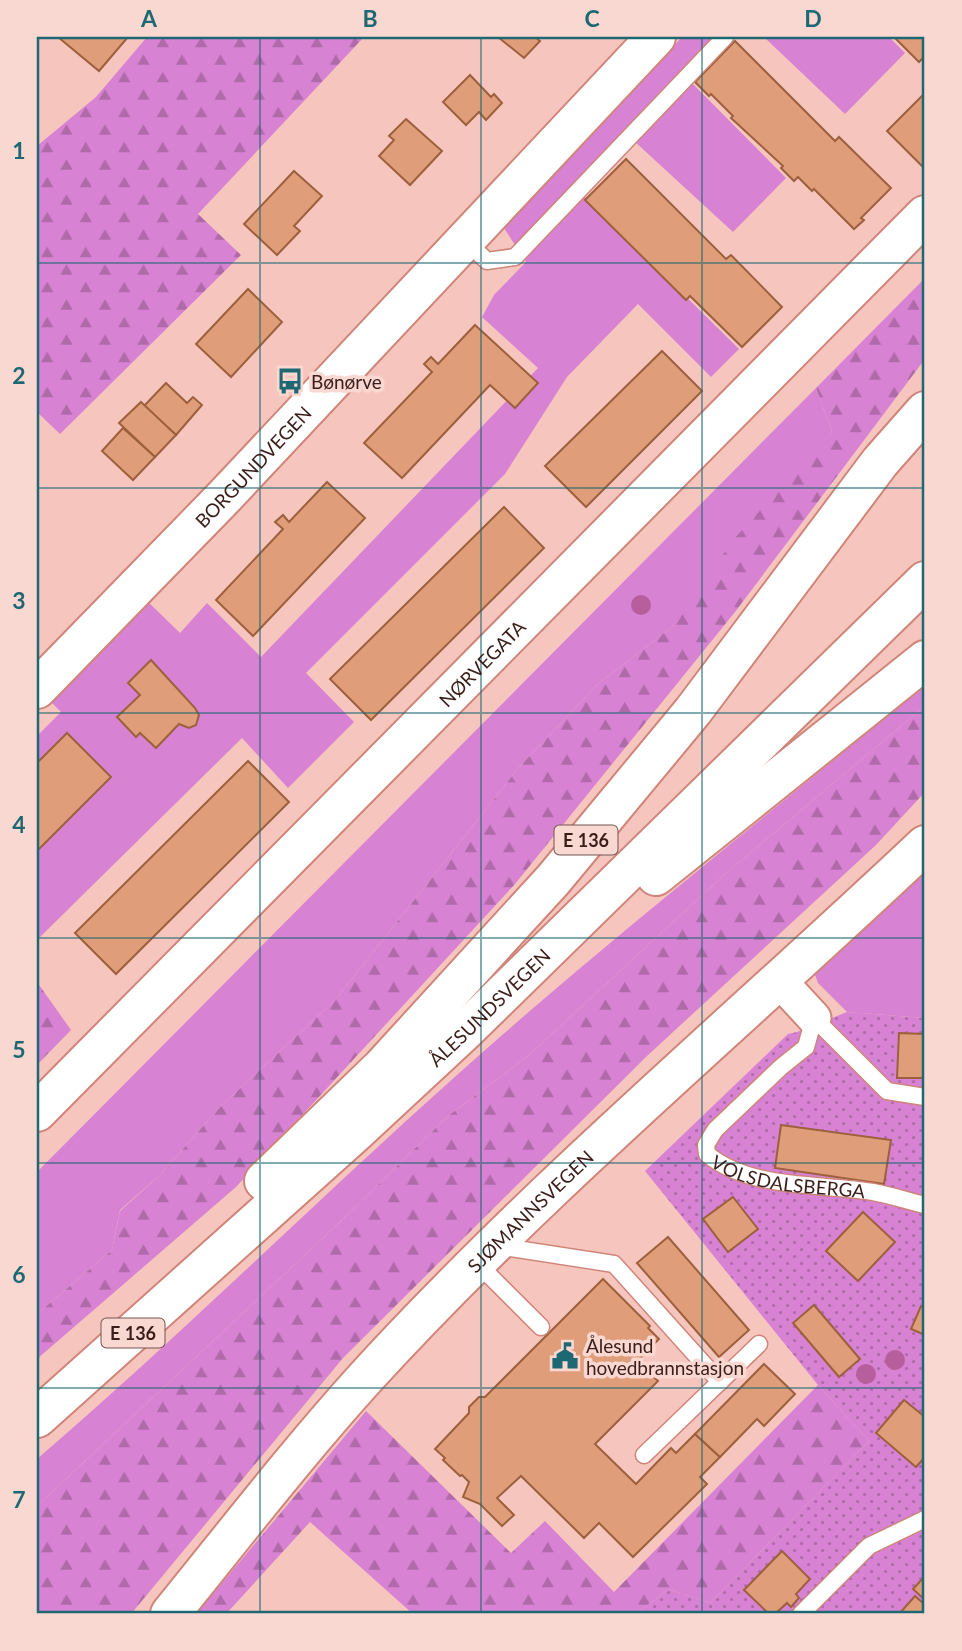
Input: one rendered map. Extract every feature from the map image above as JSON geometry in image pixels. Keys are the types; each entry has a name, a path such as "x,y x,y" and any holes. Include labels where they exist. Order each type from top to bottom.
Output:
{"main road":[{"name":"BORGUNDVEGEN","path":"37,689 225,496 656,37"},
{"name":"NØRVEGATA","path":"37,1112 925,215"},
{"name":"E 136","path":"229,1247 244,1199 382,1067 553,880 693,711 880,462 925,411"},
{"name":"ÅLESUNDSVEGEN","path":"37,1418 356,1132 569,931 925,581"},
{"name":"E 136","path":"569,931 618,905 637,891 925,660"},
{"name":"SJØMANNSVEGEN","path":"170,1614 367,1376 486,1254 778,979 925,845"}],"street":[{"path":"778,979 814,1018"}],"lane":[{"path":"466,240 487,261 515,257 725,37"},
{"path":"814,1018 887,1091 925,1097"},
{"name":"VOLSDALSBERGA","path":"814,1018 806,1047 780,1067 715,1129 706,1145 707,1154 737,1171 760,1177 873,1192 925,1205"},
{"path":"486,1254 541,1327"},
{"path":"486,1254 614,1264 720,1382"},
{"path":"644,1455 760,1344"},
{"path":"801,1614 869,1546 925,1519"}],"green space":[{"path":"147,37 364,37 198,214 241,255 60,434 37,412 37,146 96,97"},
{"path":"682,37 732,37 689,80 786,178 733,232 633,140 582,194 739,349 711,377 638,304 567,377 505,474 306,673 354,722 288,788 242,738 37,940 37,736 61,712 44,695 143,597 180,633 207,603 261,657 538,368 482,317 494,295 526,262 504,228"},
{"path":"764,37 889,37 905,53 845,114"},
{"path":"925,278 925,359 735,612 515,884 236,1187 37,1359 37,1314 112,1250 120,1211 159,1176 221,1106 336,999 520,766 598,684 673,626 734,539 832,432 816,388"},
{"path":"816,388 832,432 673,626 598,684 520,766 336,999 221,1106 159,1176 120,1210 112,1250 37,1314 37,1172"},
{"path":"925,684 925,706 725,874 528,1056 448,1116 340,1222 37,1506 37,1459 501,1036"},
{"path":"925,706 925,792 876,845 647,1056 343,1358 131,1614 37,1614 37,1506 340,1222 448,1116 528,1056 725,874"},
{"path":"925,862 925,1018 847,1012 818,983 813,969"},
{"path":"37,982 71,1030 37,1065"},
{"path":"847,1012 925,1018 925,1614 636,1614 669,1589 710,1603 869,1441 818,1385 645,1171 788,1034"},
{"path":"818,1385 869,1441 710,1603 669,1589 636,1614 413,1614 310,1522 226,1614 196,1614 366,1411 511,1553 545,1521 614,1592"}],"building":[{"path":"58,37 128,37 99,71"},
{"path":"498,37 535,37 540,41 524,58"},
{"path":"894,37 925,37 925,56 919,62"},
{"path":"735,41 835,141 839,137 891,188 861,218 864,220 854,229 814,189 812,191 798,177 794,181 781,168 783,166 731,118 733,116 711,94 709,96 695,82"},
{"path":"470,75 491,97 494,94 502,103 486,120 479,112 466,125 443,102"},
{"path":"925,93 925,169 887,131"},
{"path":"406,119 442,151 410,185 379,156 394,140 389,136"},
{"path":"626,159 726,259 731,255 782,307 742,347 690,296 686,300 585,200"},
{"path":"294,171 322,196 294,226 300,231 277,255 244,224"},
{"path":"248,289 282,322 231,377 196,344"},
{"path":"475,325 538,383 515,408 490,385 402,478 364,443 432,372 424,364 431,357 438,364"},
{"path":"662,351 702,391 586,507 545,466"},
{"path":"166,383 187,403 193,397 202,405 176,435 144,406"},
{"path":"141,402 176,435 155,457 119,423"},
{"path":"123,428 155,457 133,480 102,451"},
{"path":"327,482 365,518 253,636 216,600 283,529 275,522 283,515 289,522"},
{"path":"504,507 544,548 371,720 330,679"},
{"path":"151,660 199,715 196,725 189,728 179,724 156,748 140,733 136,737 117,717 140,695 128,683"},
{"path":"67,733 111,777 37,851 37,763"},
{"path":"248,761 289,802 116,974 75,933"},
{"path":"899,1033 925,1034 925,1078 897,1078"},
{"path":"781,1125 891,1140 884,1184 775,1168"},
{"path":"733,1197 758,1229 728,1252 703,1219"},
{"path":"863,1212 895,1242 858,1281 826,1251"},
{"path":"668,1237 749,1330 719,1357 637,1263"},
{"path":"603,1279 650,1326 648,1328 659,1339 637,1361 658,1381 595,1444 636,1484 671,1448 676,1453 695,1434 720,1457 700,1477 707,1484 633,1557 599,1523 584,1538 521,1476 497,1498 514,1515 502,1526 480,1504 463,1497 469,1482 443,1460 445,1458 435,1449 469,1413 469,1407 479,1397 485,1397"},
{"path":"814,1305 860,1359 839,1377 793,1323"},
{"path":"921,1306 925,1308 925,1335 911,1329"},
{"path":"764,1364 795,1394 764,1426 757,1419 720,1457 695,1434"},
{"path":"904,1400 925,1417 925,1457 916,1467 876,1433"},
{"path":"782,1551 810,1579 796,1594 799,1598 791,1607 787,1603 775,1614 769,1614 744,1590"},
{"path":"925,1576 925,1600 913,1589"},
{"path":"915,1596 925,1605 925,1614 899,1614"}],"place":[{"name":"Bønørve","path":"290,381"},
{"name":"Ålesund hovedbrannstasjon","path":"565,1356"}]}
